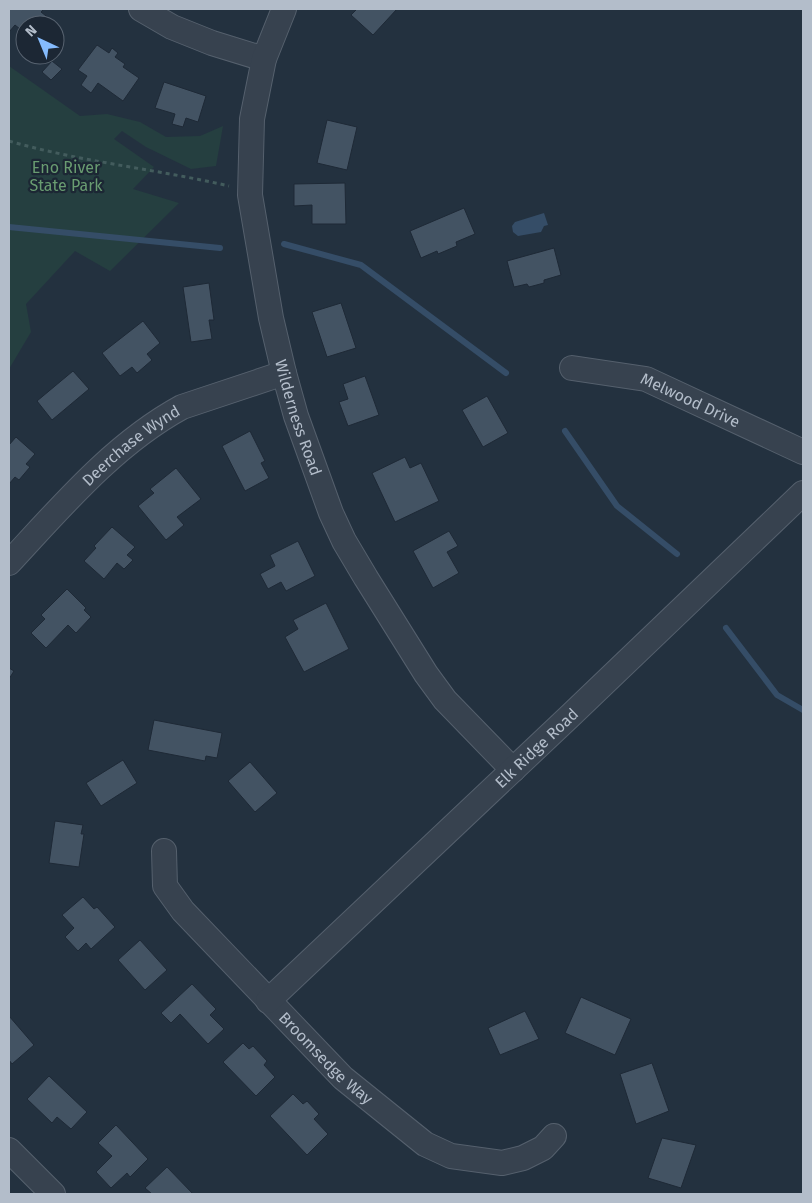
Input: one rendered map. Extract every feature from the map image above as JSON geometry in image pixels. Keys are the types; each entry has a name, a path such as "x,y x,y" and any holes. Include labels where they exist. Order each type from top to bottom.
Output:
{"street":[{"path":"140,9 172,27 212,43 264,59"},
{"name":"Wilderness Road","path":"284,9 264,59 252,119 250,195 264,279 284,373 308,452 331,513 344,540 426,674 445,700 513,770"},
{"name":"Melwood Drive","path":"572,368 646,379 803,452"},
{"name":"Deerchase Wynd","path":"9,563 107,462 156,423 182,407 284,373"},
{"name":"Elk Ridge Road","path":"268,1001 803,493"},
{"name":"Broomsedge Way","path":"164,851 165,886 184,911 343,1078 425,1144 451,1156 502,1163 523,1158 543,1148 554,1136"},
{"path":"9,1150 53,1194"}],"path":[{"path":"9,141 41,150 181,175 232,187"}],"green space":[{"name":"Eno River State Park","path":"9,66 80,116 107,114 140,122 166,137 200,136 223,126 216,166 191,169 146,147 122,131 114,139 154,167 133,189 179,203 110,271 75,251 26,304 31,332 9,369"}],"water":[{"path":"544,213 548,225 544,226 541,232 518,236 513,232 512,226 515,222"}],"building":[{"path":"9,9 44,9 41,12 45,15 15,15 15,25 9,32"},
{"path":"357,9 397,9 373,35 351,15"},
{"path":"97,45 109,53 112,48 118,53 115,57 125,64 123,67 139,78 123,101 98,83 91,93 81,85 87,76 78,70"},
{"path":"48,65 57,65 62,69 51,80 42,72"},
{"path":"164,82 206,96 198,122 186,118 183,127 172,124 175,114 155,108"},
{"path":"327,120 357,127 347,170 317,163"},
{"path":"345,183 346,224 312,224 312,205 294,206 294,184"},
{"path":"464,208 475,234 456,242 457,246 438,254 437,251 421,258 410,231"},
{"path":"554,248 561,275 544,280 544,283 529,287 527,284 514,287 507,261"},
{"path":"209,283 214,320 209,320 212,339 191,342 183,287"},
{"path":"341,303 356,348 327,357 312,312"},
{"path":"143,321 160,343 147,354 152,360 137,373 132,367 120,376 102,353"},
{"path":"73,371 89,389 52,420 37,401"},
{"path":"365,376 379,415 348,426 339,402 348,399 343,384"},
{"path":"487,396 508,433 483,447 462,410"},
{"path":"250,431 265,461 261,463 269,478 245,491 222,446"},
{"path":"16,437 35,454 26,464 30,467 19,480 15,477 9,484 9,445"},
{"path":"405,457 410,468 421,463 439,501 395,522 372,473"},
{"path":"176,468 201,499 177,517 184,525 166,540 138,506 154,493 150,489"},
{"path":"112,527 135,547 127,555 133,560 124,569 117,563 104,579 84,561 96,548 94,546"},
{"path":"449,531 458,546 447,552 459,573 433,588 413,551"},
{"path":"298,541 315,576 286,591 281,582 268,589 260,574 275,566 270,555"},
{"path":"67,589 86,608 84,610 91,617 76,633 68,625 46,648 31,633 45,619 41,615"},
{"path":"326,603 349,649 304,672 285,637 298,629 293,620"},
{"path":"9,668 14,671 9,679"},
{"path":"154,720 222,733 217,758 206,756 205,761 148,750"},
{"path":"123,760 137,783 101,806 86,783"},
{"path":"250,762 277,793 255,812 228,781"},
{"path":"55,821 83,825 81,834 84,834 79,867 49,863"},
{"path":"83,897 94,909 97,907 115,927 91,949 86,943 78,951 65,937 74,928 62,915"},
{"path":"140,940 167,970 145,990 118,960"},
{"path":"192,984 216,1009 210,1015 224,1029 208,1044 180,1014 171,1023 161,1013"},
{"path":"581,997 631,1019 615,1055 565,1033"},
{"path":"525,1011 539,1039 500,1055 488,1028"},
{"path":"9,1016 34,1045 12,1064 9,1060"},
{"path":"243,1043 249,1049 253,1046 267,1061 264,1065 275,1077 256,1096 223,1062"},
{"path":"652,1063 669,1111 636,1124 620,1074"},
{"path":"49,1076 87,1112 71,1129 57,1117 52,1123 27,1099"},
{"path":"293,1094 303,1104 307,1101 319,1114 314,1119 328,1134 307,1155 270,1116"},
{"path":"116,1125 148,1159 130,1177 127,1173 111,1188 96,1172 112,1156 98,1143"},
{"path":"662,1138 696,1145 681,1188 648,1178"},
{"path":"167,1167 193,1194 152,1194 145,1188"}],"waterway":[{"path":"9,227 220,248"},
{"path":"284,244 361,265 506,373"},
{"path":"565,431 617,506 677,554"},
{"path":"726,628 777,695 803,710"}]}
